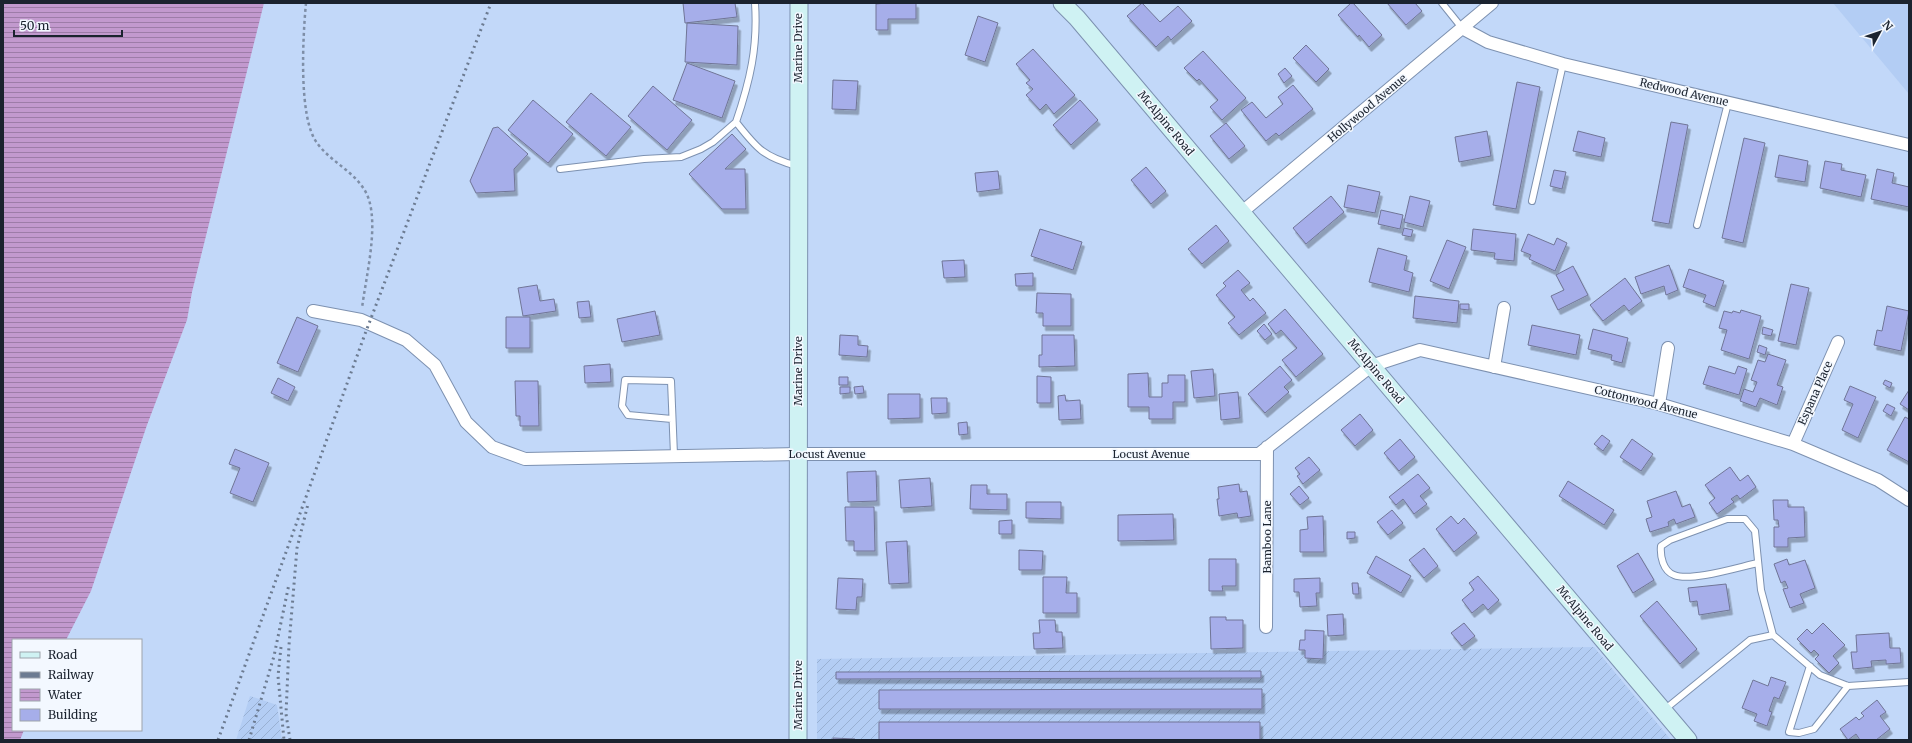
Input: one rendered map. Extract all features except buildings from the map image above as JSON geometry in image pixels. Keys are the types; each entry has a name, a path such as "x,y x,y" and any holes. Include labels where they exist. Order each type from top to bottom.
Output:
{"street":[{"name":"Marine Drive","path":"798,3 798,740"},
{"name":"McAlpine Road","path":"1062,3 1077,18 1242,212 1688,740"},
{"name":"Hollywood Avenue","path":"1242,212 1492,3"},
{"name":"Redwood Avenue","path":"1462,28 1488,42 1563,64 1909,145"},
{"path":"1494,366 1504,308"},
{"name":"Locust Avenue","path":"313,311 361,320 406,340 434,366 466,422 492,447 525,459 674,455 798,454 1259,454 1371,366"},
{"name":"Espana Place","path":"1792,444 1838,342"},
{"path":"1659,404 1668,348"},
{"name":"Cottonwood Avenue","path":"1371,366 1420,350 1659,404 1792,444 1878,480 1909,500"},
{"name":"Bamboo Lane","path":"1266,627 1267,447"}],"lane":[{"path":"560,169 644,159 682,157 713,142 736,122 750,81 754,54 755,3"},
{"path":"1442,3 1462,28"},
{"path":"1532,201 1563,64"},
{"path":"1698,225 1728,103"},
{"path":"736,122 749,139 770,158 798,167"},
{"path":"672,419 628,415 622,406 625,380 671,381 674,455"},
{"path":"1758,562 1704,575 1683,578 1672,575 1665,568 1660,556 1661,546 1670,540 1727,519 1745,519 1754,531 1762,590 1773,635 1820,675 1848,686 1909,682"},
{"path":"1663,711 1750,640 1773,635"},
{"path":"1810,666 1789,732 1799,733 1814,729 1848,686"}],"path":[{"path":"306,3 302,41 306,119 316,143 362,184 369,199 374,220 361,320"}],"shaded area":[{"path":"1833,3 1909,3 1909,94"},
{"path":"1594,647 1671,740 817,740 817,659"},
{"path":"250,696 277,705 282,740 236,740"}],"water":[{"path":"3,3 264,3 192,292 187,320 147,425 91,591 67,639 12,639 12,731 24,731 20,740 3,740"}],"railway":[{"path":"218,740 365,334 491,3"},
{"path":"290,740 286,714 289,645 297,548 308,504"},
{"path":"249,740 274,656 289,584"},
{"path":"281,647 278,676 284,740"}]}
